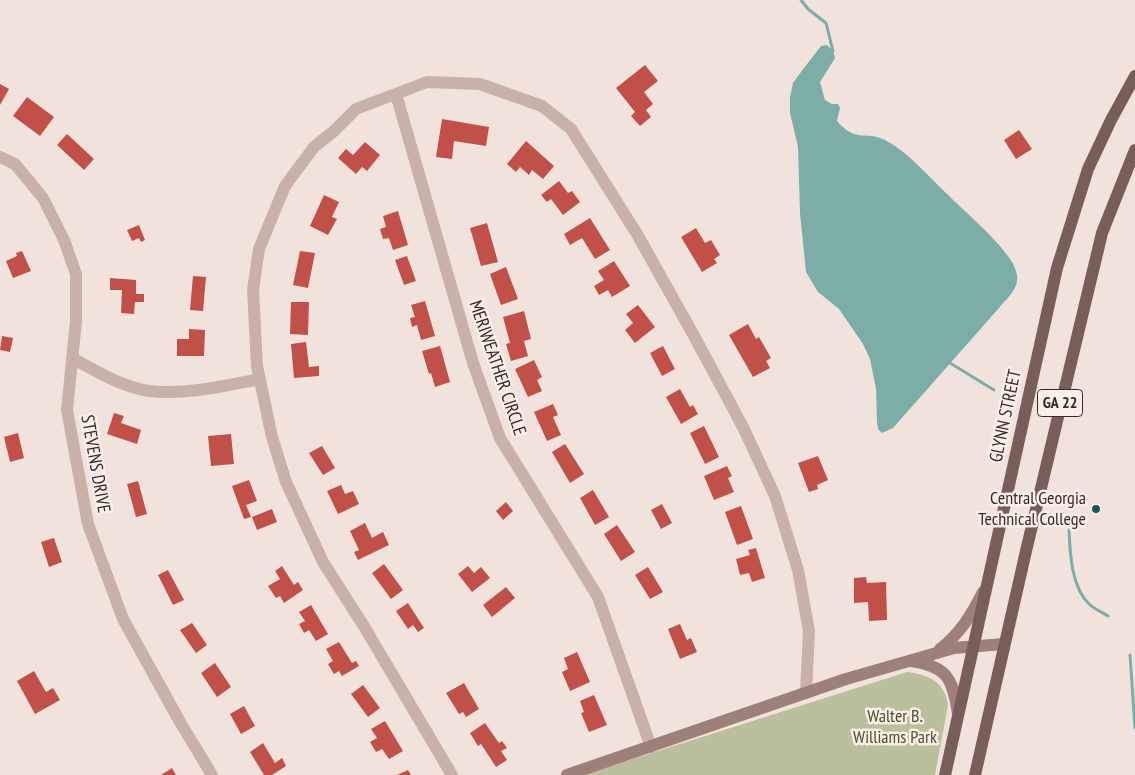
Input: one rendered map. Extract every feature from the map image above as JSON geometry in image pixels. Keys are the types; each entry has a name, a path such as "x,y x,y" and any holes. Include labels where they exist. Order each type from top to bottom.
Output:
{"main road":[{"name":"GLYNN STREET","path":"945,775 1057,268 1088,169 1111,120 1135,76"},
{"name":"GA 22","path":"975,775 1004,644 1102,233 1135,150"},
{"path":"936,653 953,640 964,626 987,586"},
{"path":"567,775 846,679 954,648 1004,644"},
{"path":"909,661 936,667 944,674 955,694 958,715"}],"street":[{"path":"452,775 365,628 323,562 286,482 272,437 257,366 253,290 259,249 285,186 314,147 334,131 356,109 427,82 480,84 542,106 571,129 637,234 694,334 743,427 775,496 798,570 809,631 806,693"},
{"name":"MERIWEATHER CIRCLE","path":"396,94 473,363 500,438 598,597 651,747"},
{"name":"STEVENS DRIVE","path":"0,157 15,164 43,198 64,240 76,274 76,321 67,410 88,524 124,619 180,722 212,775"},
{"path":"72,358 105,375 148,390 182,391 260,379"}],"green space":[{"name":"Walter B. Williams Park","path":"907,672 929,677 939,685 946,697 948,705 935,775 582,775"}],"water":[{"path":"827,45 833,51 835,58 820,82 825,100 832,104 838,104 840,108 837,121 850,132 885,140 909,157 993,238 1011,260 1017,276 1016,285 1008,297 893,428 882,433 878,429 876,389 870,359 863,344 839,309 818,292 806,272 800,213 798,147 790,113 790,97 793,83 821,46"}],"building":[{"path":"645,65 658,81 644,92 653,104 646,110 651,117 640,126 631,116 635,112 616,88"},
{"path":"0,84 9,89 0,105"},
{"path":"27,97 54,117 40,136 13,116"},
{"path":"442,119 489,127 486,146 454,141 452,159 436,157"},
{"path":"1019,130 1032,149 1016,159 1004,140"},
{"path":"67,134 94,159 84,170 57,145"},
{"path":"526,141 554,166 543,179 532,170 529,175 520,167 516,172 507,164"},
{"path":"365,142 380,155 367,171 362,167 356,174 338,158 346,149 353,155"},
{"path":"559,181 568,193 572,191 580,202 563,215 551,199 547,202 541,195"},
{"path":"324,195 339,202 332,217 337,219 328,235 310,226"},
{"path":"398,211 408,245 393,250 389,238 383,239 380,229 386,227 383,216"},
{"path":"590,218 610,250 595,259 582,238 570,245 564,234"},
{"path":"487,223 498,262 481,266 470,228"},
{"path":"139,225 145,240 141,242 139,238 132,241 127,230"},
{"path":"696,228 705,243 711,240 720,255 714,259 717,263 702,272 681,237"},
{"path":"22,251 31,271 13,278 6,261 17,256 16,253"},
{"path":"300,251 315,253 308,288 293,285"},
{"path":"407,256 416,281 404,285 395,260"},
{"path":"614,261 630,286 612,297 608,290 599,295 594,286 604,280 598,271"},
{"path":"506,267 518,299 501,305 490,274"},
{"path":"193,276 206,277 203,311 190,310"},
{"path":"110,278 136,280 136,294 144,294 144,302 135,302 134,314 121,313 122,290 110,290"},
{"path":"425,301 435,336 421,340 417,325 412,327 410,318 415,317 411,305"},
{"path":"291,302 309,302 308,335 290,334"},
{"path":"638,305 655,327 635,343 625,330 633,323 626,314"},
{"path":"524,311 531,339 524,341 528,356 511,361 506,344 510,343 503,317"},
{"path":"748,324 756,339 759,337 771,358 766,361 770,368 753,377 729,335"},
{"path":"189,329 205,330 204,356 177,356 177,339 189,339"},
{"path":"2,336 13,338 10,352 0,350"},
{"path":"306,342 309,367 319,366 319,376 294,378 291,344"},
{"path":"440,346 450,382 435,387 422,351"},
{"path":"663,346 675,369 662,376 650,353"},
{"path":"534,360 542,377 537,380 542,391 528,397 515,369"},
{"path":"680,389 690,407 693,405 698,414 681,424 666,397"},
{"path":"553,404 558,415 553,417 561,435 547,441 534,412"},
{"path":"114,413 124,416 121,423 141,430 137,444 107,434"},
{"path":"704,426 719,457 705,464 690,433"},
{"path":"18,433 24,458 10,462 4,437"},
{"path":"231,434 234,464 211,466 208,436"},
{"path":"565,444 584,474 570,483 552,452"},
{"path":"322,446 335,468 323,475 309,453"},
{"path":"818,456 828,480 817,485 818,489 809,492 798,463"},
{"path":"727,466 732,476 728,478 734,492 714,500 704,476"},
{"path":"249,480 257,501 246,505 251,517 244,519 232,486"},
{"path":"138,481 147,514 136,517 127,484"},
{"path":"341,485 345,494 353,491 359,504 338,514 327,491"},
{"path":"593,490 609,517 595,525 580,498"},
{"path":"506,502 513,511 503,520 496,511"},
{"path":"662,504 672,523 661,529 651,510"},
{"path":"741,506 753,539 737,545 725,512"},
{"path":"272,509 277,522 257,530 252,517"},
{"path":"365,523 372,538 383,532 389,545 358,560 354,552 359,550 350,531"},
{"path":"617,525 635,552 621,561 604,534"},
{"path":"54,538 62,562 49,567 41,542"},
{"path":"756,548 765,578 752,582 749,573 740,575 736,559 750,555 748,550"},
{"path":"384,564 403,590 391,599 372,573"},
{"path":"282,566 294,585 298,582 303,590 284,603 280,596 276,598 268,586 280,579 275,571"},
{"path":"468,566 474,573 481,567 490,578 472,592 458,574"},
{"path":"648,567 663,592 650,599 635,575"},
{"path":"168,570 184,600 173,605 158,575"},
{"path":"866,577 867,583 886,582 887,620 869,621 868,602 854,603 854,578"},
{"path":"506,587 515,598 492,617 483,605"},
{"path":"408,603 424,628 418,632 413,625 408,629 396,611"},
{"path":"311,605 328,634 316,641 309,630 304,633 299,624 305,621 299,612"},
{"path":"192,623 207,645 196,653 180,630"},
{"path":"680,624 687,640 691,638 697,652 680,659 668,629"},
{"path":"339,642 352,663 356,661 359,666 342,676 339,671 334,674 328,664 333,661 326,649"},
{"path":"577,652 590,682 570,691 562,672 568,669 564,658"},
{"path":"215,663 231,687 217,697 201,673"},
{"path":"34,671 46,692 53,688 60,700 35,714 17,681"},
{"path":"464,683 479,709 466,717 463,712 459,714 446,693"},
{"path":"363,685 380,708 368,717 351,694"},
{"path":"594,695 607,725 589,732 581,713 584,712 580,701"},
{"path":"244,706 255,726 241,734 230,714"},
{"path":"385,721 403,751 389,759 382,749 376,752 370,742 377,738 371,729"},
{"path":"485,723 499,743 502,741 507,748 501,751 507,760 496,767 481,744 478,746 470,733"},
{"path":"263,743 275,763 282,758 286,766 272,775 264,775 250,752"},
{"path":"172,768 176,775 161,775"},
{"path":"408,770 411,775 397,775"}],"waterway":[{"path":"801,0 808,9 826,23 833,51"},
{"path":"950,363 994,390"},
{"path":"1069,530 1073,569 1078,588 1089,604 1108,616"},
{"path":"1130,655 1135,728"}],"place":[{"name":"Central Georgia Technical College","path":"1096,509"}]}
